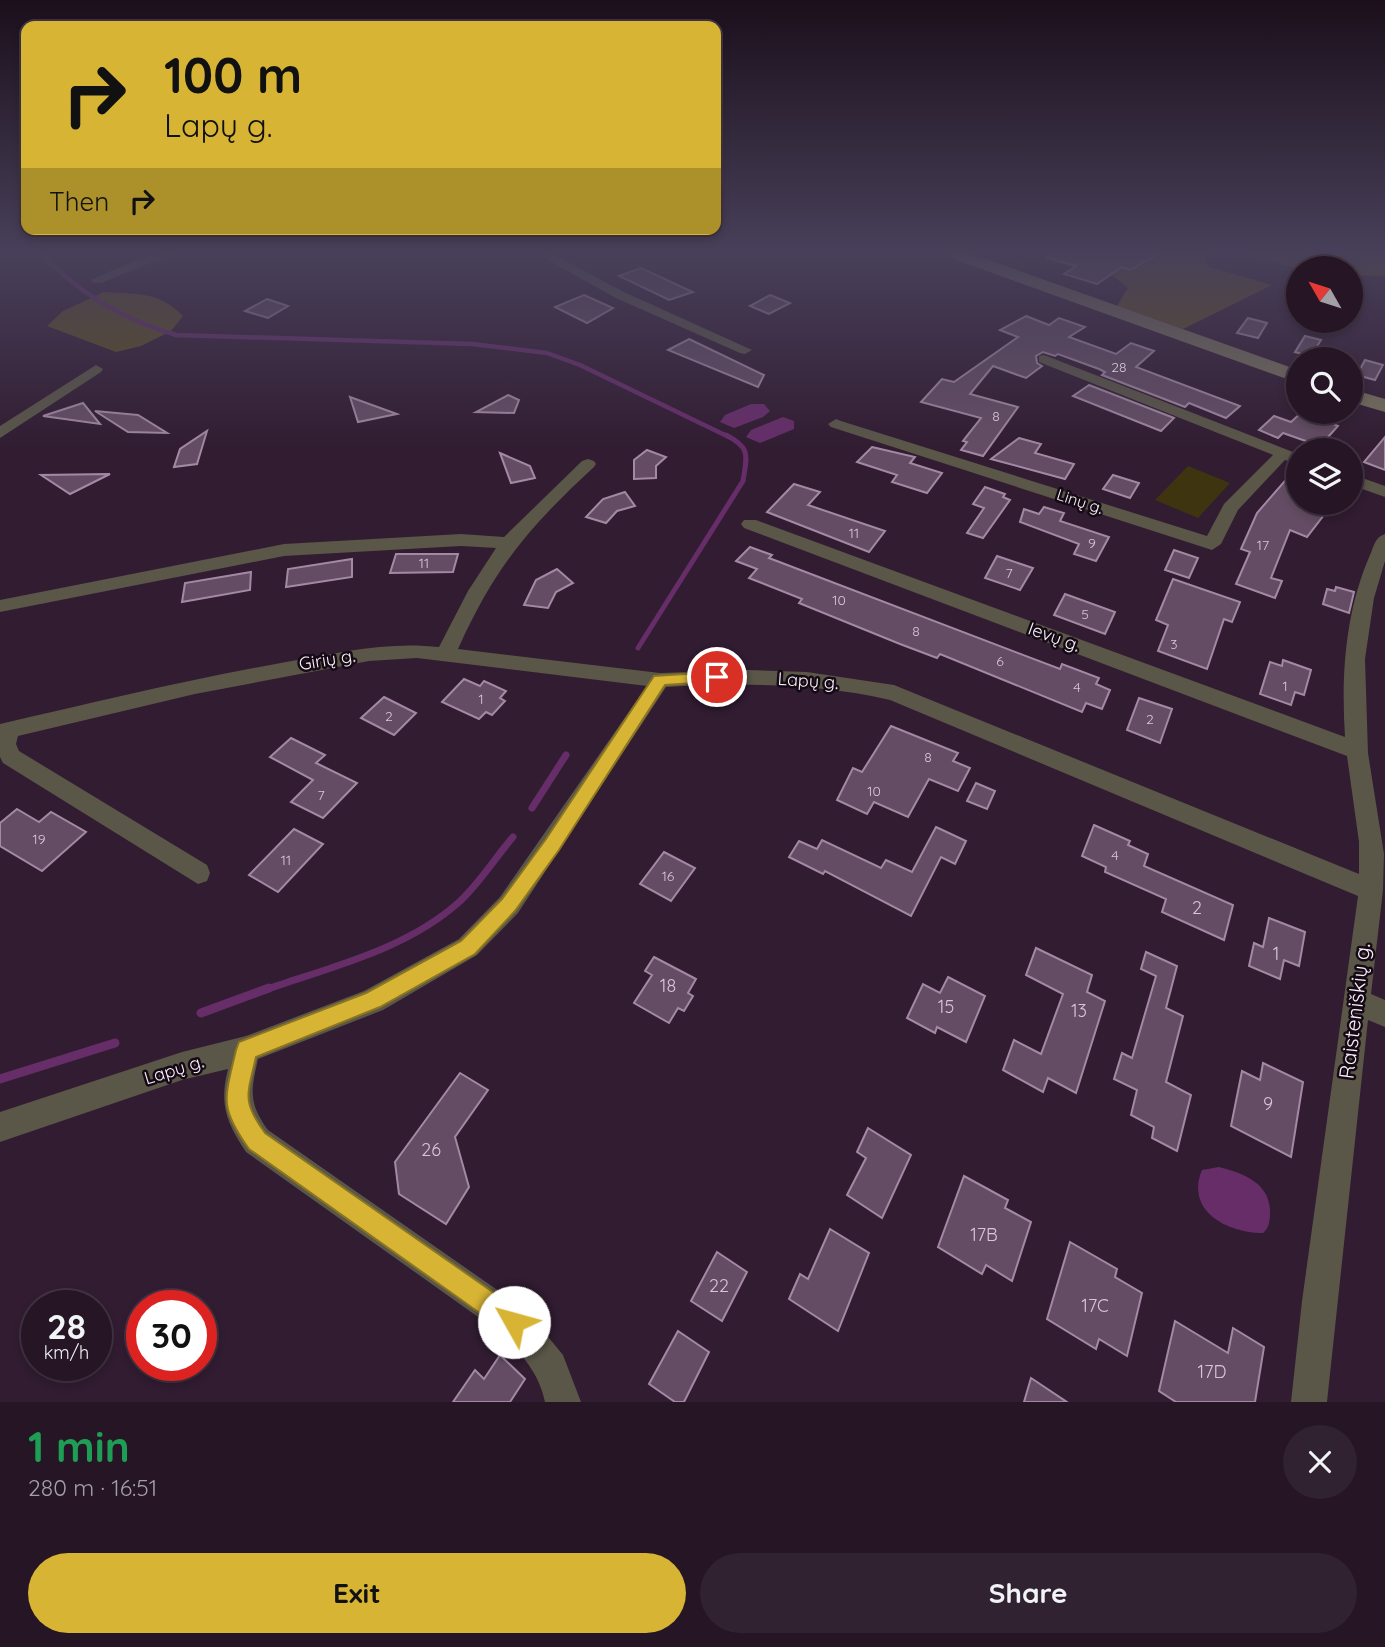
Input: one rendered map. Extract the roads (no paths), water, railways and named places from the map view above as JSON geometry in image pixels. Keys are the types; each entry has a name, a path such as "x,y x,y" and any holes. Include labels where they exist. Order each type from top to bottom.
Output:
{"main road":[{"path":"1138,319 1286,373"},
{"path":"1363,399 1385,407"}],"street":[{"path":"676,319 745,350"},
{"name":"Linų g.","path":"1044,359 1286,454"},
{"path":"0,433 96,369"},
{"name":"Linų g.","path":"836,424 1212,544 1230,508 1286,460"},
{"path":"446,654 483,582 509,543 536,512 588,464"},
{"path":"1363,484 1385,492"},
{"name":"Ievų g.","path":"750,524 1358,751"},
{"path":"0,606 284,550 448,540 509,543"},
{"name":"Raisteniškių g.","path":"1310,1402 1319,1301 1371,890 1372,844 1358,751 1354,694 1359,618 1374,563 1385,540"},
{"name":"Girių g.","path":"5,731 195,686 302,664 369,654 417,651 660,680"},
{"name":"Lapų g.","path":"0,1127 182,1066 246,1050 373,1000 468,947 509,905 552,845 660,680 717,677 794,679 864,685 894,693 1371,890"},
{"path":"5,731 5,744 11,757 198,873"},
{"path":"1356,1000 1385,1014"},
{"path":"246,1050 236,1101 243,1122 257,1141 514,1322 544,1354 558,1376 563,1402"}],"waterway":[{"path":"134,319 176,335 472,344 547,353 580,365 729,437"},
{"path":"638,648 743,481 745,453 740,444 726,435"},
{"path":"532,808 566,755"},
{"path":"265,990 366,956 415,933 466,896 513,837"},
{"path":"201,1013 269,988"},
{"path":"0,1079 115,1043"}]}
